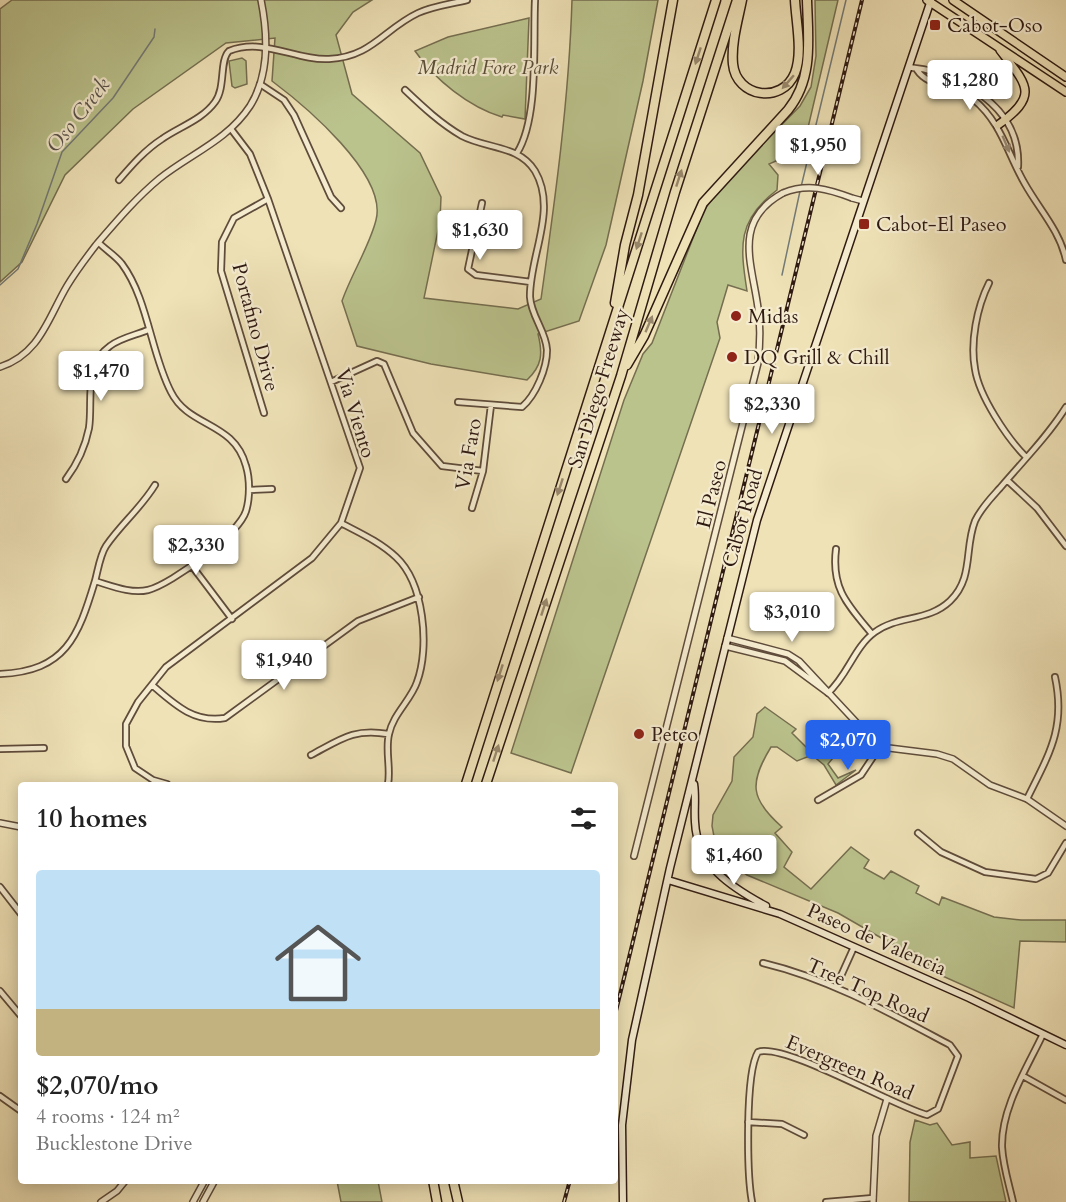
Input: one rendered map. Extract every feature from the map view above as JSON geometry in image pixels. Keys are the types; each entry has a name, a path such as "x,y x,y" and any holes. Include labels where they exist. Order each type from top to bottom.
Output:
{"highway":[{"path":"609,334 625,245 645,161 673,0"},
{"name":"San Diego Freeway","path":"467,782 715,0"},
{"name":"San Diego Freeway","path":"487,782 621,376 675,192 737,0"},
{"path":"742,0 733,66 741,83 749,90 765,94 780,91 794,75 798,62 795,0"},
{"path":"621,376 645,336 703,203 788,110 800,93 808,61 807,0"},
{"path":"434,1184 437,1202"},
{"path":"454,1184 458,1202"}],"main road":[{"path":"953,0 1066,77"},
{"path":"929,1 1066,92"},
{"name":"Cabot Road","path":"623,1202 622,1125 626,1077 636,1018 757,520 929,1"},
{"path":"996,46 1020,76 1024,87 1023,103 998,125"},
{"path":"694,781 697,837 712,868 730,886 780,914"},
{"name":"Paseo de Valencia","path":"668,880 780,914 1066,1046"}],"street":[{"path":"0,367 24,355 42,335 66,287 99,243 158,180 213,145 231,129 251,104 260,84 267,47 261,0"},
{"path":"119,180 152,146 203,115 213,105 223,84 224,60 227,53 237,48 267,47 327,59 352,57 370,49 418,13 467,0"},
{"path":"517,153 525,140 530,118 536,0"},
{"path":"909,67 917,70 924,69 977,90 1006,119 1019,153 1018,167"},
{"path":"917,70 922,78 970,96 998,125 1024,182 1059,238 1066,260"},
{"path":"260,84 284,100 294,115 331,197 341,208"},
{"path":"405,90 440,121 464,137 517,153 534,170 542,190 544,209 530,299 543,332 547,350 544,370 522,407 458,402"},
{"name":"Via Viento","path":"160,782 135,768 126,746 126,724 138,702 166,668 312,558 341,523 360,468 268,199 250,154 231,129"},
{"name":"El Paseo","path":"634,856 758,363 759,311 748,248 754,222 766,206 783,193 806,187 828,189 863,201"},
{"name":"Portafino Drive","path":"264,413 221,271 222,242 234,218 268,199"},
{"path":"482,203 468,268 476,274 531,282"},
{"path":"95,581 123,590 149,590 192,566 232,533 246,512 249,490 247,466 238,447 222,430 191,416 171,393 133,284 122,264 99,243"},
{"path":"989,283 978,312 975,369 1004,432 1026,457"},
{"path":"66,479 80,460 88,434 91,377 95,364 111,344 148,330"},
{"path":"332,382 376,361 384,364 413,433 442,466 483,471"},
{"name":"Via Faro","path":"472,508 483,471 491,405"},
{"path":"828,693 845,676 858,651 872,634 895,622 920,618 937,611 950,601 966,577 975,521 1066,407"},
{"path":"1061,415 1066,419"},
{"path":"1007,480 1037,507 1066,546"},
{"path":"0,674 24,673 59,655 77,636 105,547 143,506 155,485"},
{"path":"249,490 272,489"},
{"path":"341,523 370,537 398,558 419,597 424,627 422,662 417,684 402,704 388,734 388,782"},
{"path":"836,549 834,565 838,589 872,634"},
{"path":"192,566 232,619"},
{"path":"152,685 192,716 203,720 225,718 358,621 419,597"},
{"path":"727,638 788,654 809,669 828,693 869,736 881,745 897,750 937,754 953,759 990,785 1027,799 1066,826"},
{"path":"725,646 785,661 828,693"},
{"path":"1027,799 1057,732 1060,703 1055,677"},
{"path":"311,754 350,734 369,731 388,734"},
{"path":"818,800 861,775 881,745"},
{"path":"0,749 44,748"},
{"path":"0,824 18,827"},
{"path":"918,833 941,852 985,872 1036,879 1048,873 1066,843"},
{"path":"0,887 18,910"},
{"path":"836,987 854,947"},
{"name":"Tree Top Road","path":"763,963 836,987 950,1045 957,1052 956,1060 938,1109 931,1115"},
{"path":"0,991 18,1012"},
{"path":"1013,1202 1002,1146 1009,1110 1043,1034"},
{"name":"Evergreen Road","path":"748,1122 754,1062 758,1052 770,1050 831,1073 922,1114 931,1115"},
{"path":"1023,1076 1066,1100"},
{"path":"0,1096 18,1110"},
{"path":"826,1202 873,1200 876,1136 887,1099"},
{"path":"752,1202 748,1172 748,1122 782,1125 804,1135"},
{"path":"100,1202 117,1191 123,1184"},
{"path":"193,1202 203,1184"},
{"path":"203,1202 213,1184"}],"green space":[{"path":"12,0 372,0 353,12 336,35 352,94 420,153 441,197 440,221 424,298 518,309 541,299 565,112 572,0 658,0 643,81 606,245 579,321 538,334 540,359 536,370 527,380 431,364 357,346 342,301 373,230 376,220 376,202 369,183 357,163 340,143 322,124 272,81 275,38 226,43 133,109 65,175 22,262 0,282 0,9"},
{"path":"815,0 838,0 803,149 769,164 778,175 777,190 754,212 744,235 743,260 747,291 728,285 717,322 720,338 571,773 511,753 624,400 643,354 652,343 704,210 721,187 800,106 811,87 816,56"},
{"name":"Madrid Fore Park","path":"529,18 525,119 503,115 502,117 477,107 443,82 415,51 448,37"},
{"path":"242,58 246,61 247,84 235,88 232,86 229,61"},
{"path":"765,707 796,729 792,733 810,751 823,738 837,753 828,764 838,778 856,770 836,785 824,765 812,755 797,761 777,747 771,747 759,771 756,790 759,799 771,817 782,827 775,833 792,852 784,867 811,889 851,847 869,860 864,868 884,879 891,871 919,886 916,893 939,905 942,897 994,917 1021,920 1066,920 1066,942 1020,941 1014,1008 929,970 928,961 918,954 890,943 838,913 747,875 724,858 716,847 712,826 713,815 732,781 734,757 753,737 757,714"},
{"path":"915,1120 930,1125 937,1123 952,1145 970,1142 970,1158 996,1156 1006,1202 909,1202 910,1142"},
{"path":"338,1184 379,1184 382,1202 341,1202"}],"waterway":[{"path":"801,187 846,0"},
{"name":"Oso Creek","path":"0,285 18,269 37,224 62,152 113,98 154,37 155,29"},
{"path":"782,275 800,191"}],"railway":[{"path":"618,1003 862,0"},
{"path":"564,1202 569,1184"}],"place":[{"name":"Cabot-Oso","path":"935,25"},
{"name":"Cabot-El Paseo","path":"864,224"},
{"name":"Midas","path":"736,316"},
{"name":"DQ Grill & Chill","path":"732,357"},
{"name":"Petco","path":"639,734"}]}
